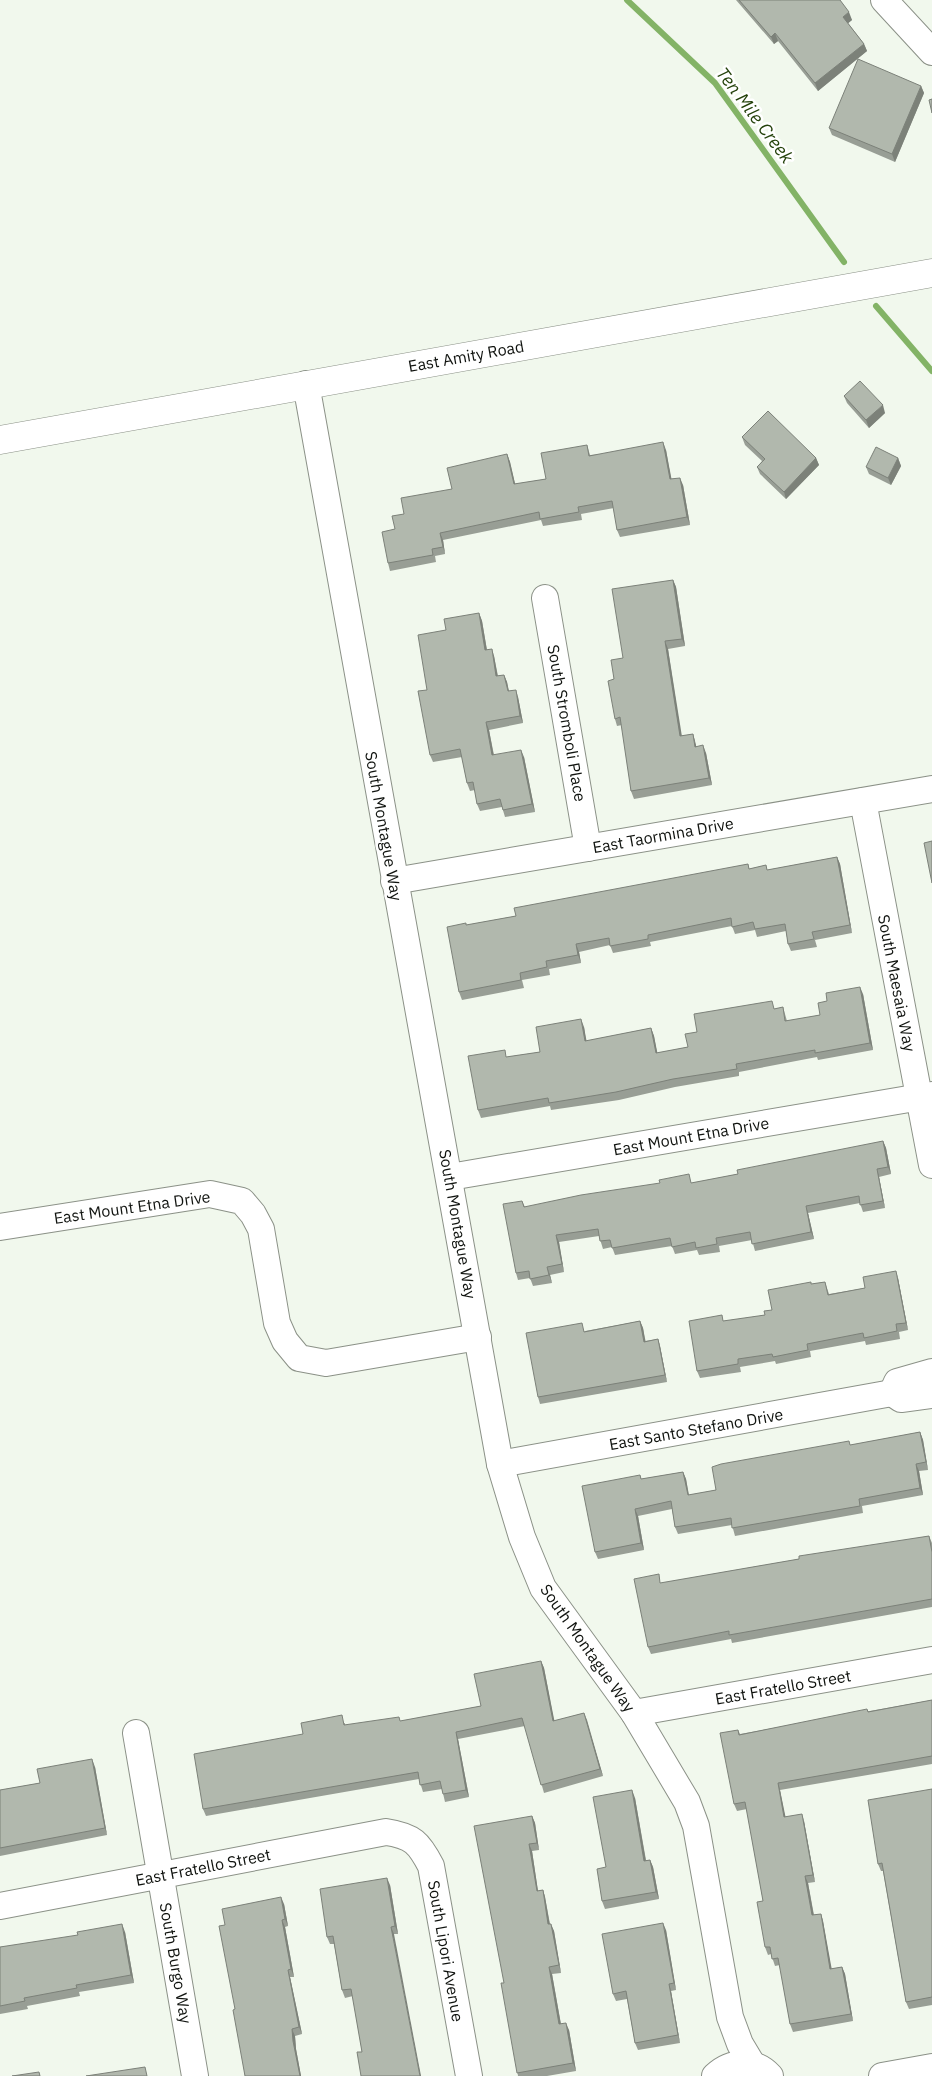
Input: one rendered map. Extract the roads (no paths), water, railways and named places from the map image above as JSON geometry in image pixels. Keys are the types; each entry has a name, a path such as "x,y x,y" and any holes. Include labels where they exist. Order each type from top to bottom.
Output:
{"main road":[{"name":"East Amity Road","path":"0,440 932,273"}],"street":[{"path":"884,0 932,52"},
{"name":"South Montague Way","path":"306,384 394,881 450,1177 500,1464 522,1537 543,1588 634,1713 687,1802 696,1826 730,2017 740,2044 761,2070"},
{"name":"South Stromboli Place","path":"545,598 588,848"},
{"name":"East Taormina Drive","path":"394,881 932,790"},
{"name":"South Maesaia Way","path":"863,801 926,1096 932,1165"},
{"name":"East Mount Etna Drive","path":"450,1177 926,1096"},
{"name":"East Mount Etna Drive","path":"0,1227 210,1194 226,1196 242,1200 253,1214 261,1230 278,1323 285,1341 299,1358 326,1363 478,1337"},
{"name":"East Santo Stefano Drive","path":"892,1393 897,1382 932,1372"},
{"name":"East Santo Stefano Drive","path":"500,1464 892,1393 901,1399 932,1396"},
{"name":"East Fratello Street","path":"634,1713 932,1660"},
{"name":"South Burgo Way","path":"136,1732 195,2076"},
{"name":"East Fratello Street","path":"0,1906 386,1832 406,1835"},
{"name":"South Lipori Avenue","path":"406,1835 421,1848 431,1866 469,2076"},
{"name":"South Montague Way","path":"719,2072 729,2046 730,2017"},
{"path":"719,2072 737,2064 761,2070"},
{"path":"882,2076 932,2067"}],"waterway":[{"name":"Ten Mile Creek","path":"627,0 715,83 844,262"},
{"name":"Ten Mile Creek","path":"876,306 932,371"}]}
